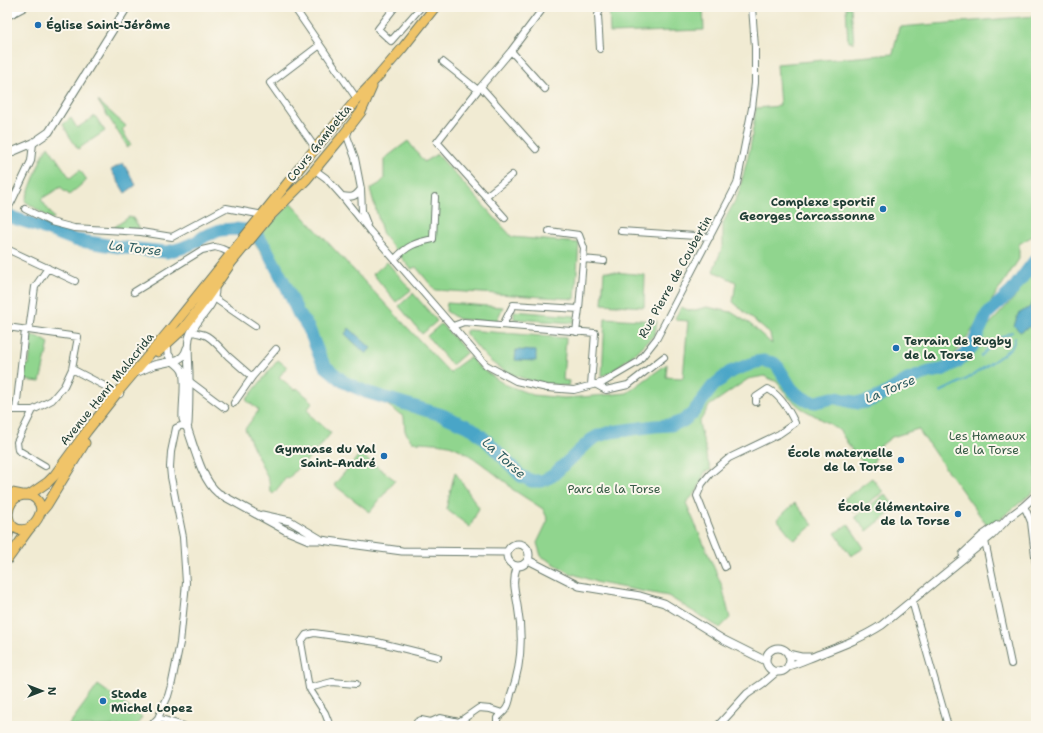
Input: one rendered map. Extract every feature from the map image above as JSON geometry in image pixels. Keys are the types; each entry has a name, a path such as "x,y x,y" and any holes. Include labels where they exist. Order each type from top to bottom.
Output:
{"main road":[{"name":"Cours Gambetta","path":"252,233 261,216 283,188 436,7"},
{"name":"Cours Gambetta","path":"252,233 316,170 349,129 364,106 375,80"},
{"path":"357,99 362,100 364,106"},
{"name":"Cours Gambetta","path":"283,188 283,195 289,197"},
{"name":"Avenue Henri Malacrida","path":"26,495 48,482 54,476 198,293 231,253 252,233"},
{"name":"Avenue Henri Malacrida","path":"41,512 47,505 81,449 119,394 150,359 183,328 214,293 230,263 252,233"},
{"path":"7,492 34,497 40,503 41,512 39,517 7,560"},
{"path":"7,539 9,508 14,499 26,495"},
{"path":"8,519 12,526 21,530 30,528"}],"street":[{"path":"7,16 24,7"},
{"path":"7,154 33,143 49,132 127,7"},
{"path":"294,7 357,99"},
{"path":"392,8 378,28 391,41 421,7"},
{"path":"505,218 437,142 479,88 511,51 541,11 540,7"},
{"path":"600,49 598,14 601,7"},
{"name":"Rue Pierre de Coubertin","path":"316,170 326,178 342,196 369,230 486,365 516,381 547,388 574,390 604,382 638,362 657,338 737,184 752,108 755,83 752,7"},
{"path":"316,149 270,83 320,45"},
{"path":"511,51 545,89"},
{"path":"443,62 479,88 536,149"},
{"path":"349,129 347,136 355,158 361,189 362,211 369,230"},
{"path":"7,210 31,161 33,143"},
{"path":"486,196 512,175"},
{"path":"342,196 352,197 361,189"},
{"path":"395,259 403,250 415,243 433,239 435,196"},
{"path":"25,209 51,222 74,228 140,232 172,237 226,208 258,214 261,216"},
{"path":"549,231 579,235 584,248 576,332"},
{"path":"621,231 710,237"},
{"path":"134,292 202,250 215,247 231,253"},
{"path":"7,250 75,281"},
{"path":"583,259 604,261"},
{"path":"16,410 27,330 35,286 48,268"},
{"path":"198,293 208,289 255,326"},
{"path":"138,372 154,365 179,360 186,353 189,337 211,304 214,293"},
{"path":"503,325 513,305 579,309"},
{"path":"453,326 464,322 595,333 593,385 606,390 628,385 664,357"},
{"path":"7,327 78,337 72,369 64,386 52,400 33,410 7,410"},
{"path":"169,331 167,343 168,354 183,372 184,421 188,428 194,450 205,477 212,488 218,493 256,514 290,521 321,540 402,551 507,552"},
{"path":"192,331 207,336 220,346 227,355 252,377"},
{"path":"188,344 188,428"},
{"path":"234,403 252,377 276,349"},
{"path":"72,369 119,394"},
{"path":"189,381 225,408"},
{"path":"724,567 697,496 702,484 710,474 730,458 779,434 795,423 788,408 774,392 768,389 756,397 756,402"},
{"path":"150,726 158,718 168,696 180,643 186,583 183,537 171,478 171,452 183,402"},
{"path":"33,410 17,442 18,450 45,466"},
{"path":"176,428 181,425 188,428"},
{"path":"174,436 188,428"},
{"path":"718,726 747,694 777,671 781,671 788,666 843,645 872,632 882,625 1036,495"},
{"path":"1024,506 1031,522 1036,564"},
{"path":"984,538 1012,664"},
{"path":"514,545 523,545 529,552 528,560 524,565 517,566 511,564 508,561 507,552 514,545"},
{"path":"528,560 580,586 640,596 664,603 724,640 768,664 772,670 777,671"},
{"path":"497,726 497,718 506,708 519,667 520,624 513,584 517,566"},
{"path":"912,601 948,726"},
{"path":"330,726 325,713 309,688 301,642 306,635 314,633 377,642 438,657"},
{"path":"747,652 769,652 779,648 788,654 801,657 810,657"},
{"path":"763,683 768,664 767,656 769,652"},
{"path":"788,654 788,666"},
{"path":"309,688 332,682 356,684"},
{"path":"416,726 417,722 421,720 431,722 440,718 459,722 479,708 490,709 502,713"},
{"path":"158,718 184,726"}],"green space":[{"path":"609,7 703,7 704,30 610,33"},
{"path":"846,7 851,7 854,42 848,42"},
{"path":"1036,16 1036,234 1019,244 1019,259 952,358 989,325 1016,296 1036,259 1036,488 1032,493 989,528 918,429 892,437 879,447 874,461 869,468 853,452 840,431 801,408 788,397 777,382 764,376 748,379 709,406 699,423 706,450 706,456 711,470 705,472 697,491 686,503 722,586 730,618 720,628 668,596 599,583 570,573 541,556 537,543 548,520 543,509 512,489 507,483 467,453 444,444 412,442 405,431 404,417 372,394 324,368 314,347 312,330 253,241 291,203 450,373 470,357 479,367 504,384 533,395 564,398 627,393 667,364 666,377 683,378 688,321 677,320 675,318 681,307 691,311 707,307 731,312 750,324 772,344 770,334 733,302 736,282 713,271 723,246 723,223 738,195 750,149 756,108 780,106 777,64 893,54 899,27"},
{"path":"98,101 126,126 122,130 131,145 127,148 127,146"},
{"path":"95,116 105,131 78,149 63,124 71,118 77,128"},
{"path":"408,141 424,162 437,154 512,237 579,243 575,299 435,290 416,267 411,269 383,235 370,189 384,179 384,159"},
{"path":"48,146 70,178 80,170 87,180 69,195 61,187 41,199 54,218 52,220 25,201 43,154"},
{"path":"129,217 133,218 140,229 113,228"},
{"path":"387,262 411,290 396,302 373,274"},
{"path":"604,271 645,275 644,307 602,304"},
{"path":"413,293 437,321 422,334 399,306"},
{"path":"447,303 503,307 496,322 458,319 446,311"},
{"path":"514,311 575,316 574,323 514,319"},
{"path":"605,318 657,321 655,334 638,351 611,372 602,376"},
{"path":"441,324 467,352 452,365 427,336"},
{"path":"466,331 566,338 563,380 569,381 568,386 524,379 504,370 483,354 466,334"},
{"path":"29,335 39,337 49,343 40,382 24,380 25,364 29,365 31,346 28,337"},
{"path":"278,360 287,367 279,377 295,390 297,388 313,402 307,410 311,414 310,415 331,433 304,464 302,463 288,479 286,478 273,494 270,491 269,481 245,429 259,410 246,400"},
{"path":"360,454 395,480 370,512 334,485"},
{"path":"455,472 479,508 470,527 446,509"},
{"path":"872,478 883,492 854,513 844,499"},
{"path":"885,494 896,508 867,531 855,517"},
{"path":"795,503 813,525 794,540 777,519"},
{"path":"848,524 864,548 851,556 835,533"},
{"name":"Stade Michel Lopez","path":"98,685 142,717 136,726 68,726"}],"water":[{"path":"123,163 136,185 125,193 111,170"},
{"path":"1036,297 1036,323 1020,332 1014,326 1018,314 1030,307"},
{"path":"349,328 371,348 366,354 345,334"},
{"path":"516,350 536,351 536,361 515,360"}],"waterway":[{"name":"La Torse","path":"7,216 75,240 126,248 167,252 182,248 220,230 245,230 258,237 266,248 298,313 309,329 325,366 344,382 366,392 442,415 473,429 487,441 521,476 532,481 542,481 552,476 591,440 598,436 611,432 671,425 683,421 692,414 713,386 730,372 756,362 764,361 774,363 791,388 797,394 808,401 816,402 832,398 859,403 866,402 883,395 907,380 929,372 942,370 957,362 971,349 987,314 1012,291 1036,259"},
{"path":"981,356 998,339 1012,332"},
{"path":"940,392 967,379 1004,354 1013,345 1015,338"}],"place":[{"name":"Église Saint-Jérôme","path":"38,25"},
{"name":"Complexe sportif Georges Carcassonne","path":"883,209"},
{"name":"Terrain de Rugby de la Torse","path":"896,348"},
{"name":"Gymnase du Val Saint-André","path":"384,456"},
{"name":"École maternelle de la Torse","path":"901,460"},
{"name":"École élémentaire de la Torse","path":"958,514"},
{"name":"Stade Michel Lopez","path":"103,701"}],"park label":[{"name":"Les Hameaux de la Torse","path":"987,443"},
{"name":"Parc de la Torse","path":"614,489"}]}
